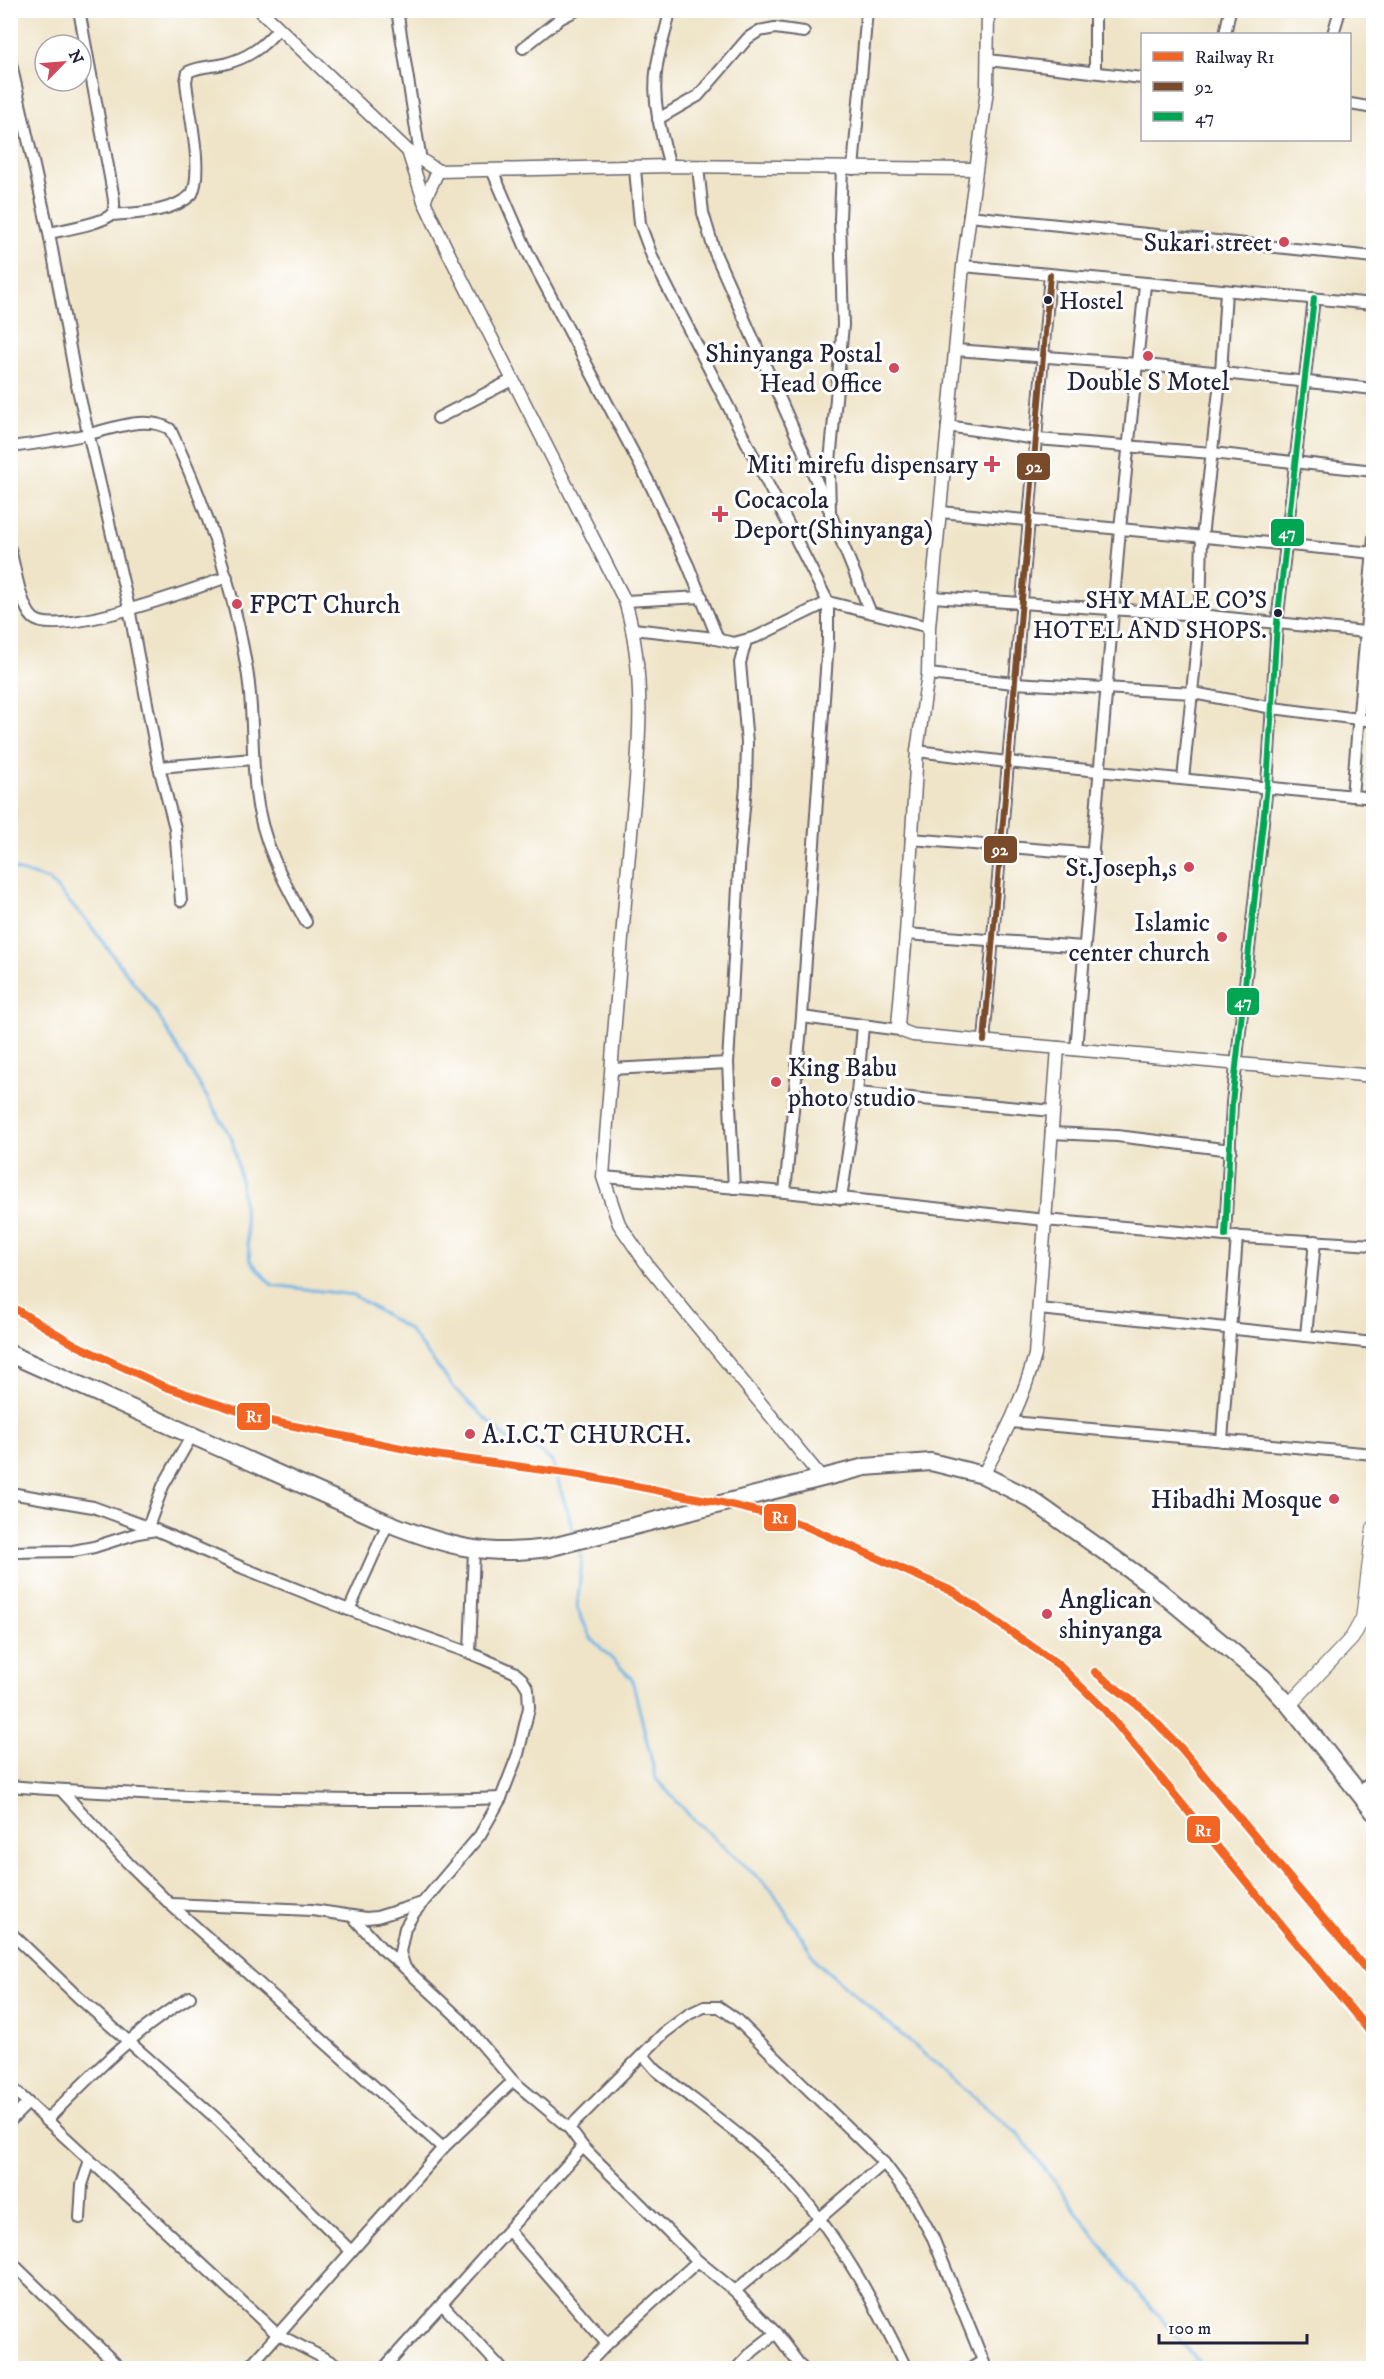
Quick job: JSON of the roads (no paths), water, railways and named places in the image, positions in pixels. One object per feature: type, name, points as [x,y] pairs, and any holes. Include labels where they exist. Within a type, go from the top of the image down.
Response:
[{"type":"highway","points":[[10,1354],[388,1523],[432,1541],[474,1550],[505,1552],[548,1548],[821,1477],[883,1464],[931,1462],[983,1475],[1029,1498],[1168,1598],[1264,1678],[1374,1812]]},
{"type":"main road","points":[[1289,1706],[1352,1638],[1363,1618],[1374,1527]]},
{"type":"street","points":[[79,10],[112,188],[114,211],[111,215]]},
{"type":"street","points":[[260,10],[408,151],[438,171],[635,169],[670,166],[975,169]]},
{"type":"street","points":[[397,10],[421,161]]},
{"type":"street","points":[[523,48],[561,18],[577,10]]},
{"type":"street","points":[[670,10],[657,66],[655,87],[658,118],[670,166]]},
{"type":"street","points":[[830,513],[829,472],[843,325],[840,219],[867,10]]},
{"type":"street","points":[[900,1030],[897,1020],[906,934],[917,751],[928,674],[929,627],[963,266],[983,123],[988,60],[988,10]]},
{"type":"street","points":[[1095,10],[1095,72]]},
{"type":"street","points":[[1225,33],[1230,10]]},
{"type":"street","points":[[1333,33],[1340,10]]},
{"type":"street","points":[[49,233],[87,224],[111,215],[141,213],[176,205],[192,194],[195,174],[186,81],[188,72],[195,68],[224,64],[251,55],[264,46],[278,28]]},
{"type":"street","points":[[658,118],[698,96],[748,38],[759,31],[767,28],[804,32]]},
{"type":"street","points":[[10,59],[13,83],[49,233],[76,381],[129,608],[159,767],[175,828],[182,901]]},
{"type":"street","points":[[988,60],[1141,78]]},
{"type":"street","points":[[1351,104],[1374,108]]},
{"type":"street","points":[[408,151],[424,201],[625,601],[633,629],[638,682],[637,771],[603,1177],[618,1224],[648,1266],[821,1477]]},
{"type":"street","points":[[698,166],[703,213],[715,253],[830,513],[870,611]]},
{"type":"street","points":[[635,169],[640,224],[654,259],[828,602],[828,641],[802,1017],[785,1192]]},
{"type":"street","points":[[492,170],[528,253],[652,488],[702,597],[718,639]]},
{"type":"street","points":[[424,201],[438,171]]},
{"type":"street","points":[[969,216],[1374,257]]},
{"type":"street","points":[[963,266],[1145,285],[1374,304]]},
{"type":"street","points":[[984,1041],[1021,603],[1031,519],[1050,275]]},
{"type":"street","points":[[1076,1050],[1120,529],[1145,285]]},
{"type":"street","points":[[1183,779],[1200,615],[1202,537],[1221,373],[1226,291]]},
{"type":"street","points":[[1225,1236],[1236,1062],[1267,786],[1277,623],[1314,298]]},
{"type":"street","points":[[956,350],[1137,364],[1374,389]]},
{"type":"street","points":[[438,418],[512,380]]},
{"type":"street","points":[[10,447],[90,434],[138,423],[158,424],[170,429],[204,507],[227,577],[248,671],[253,712],[253,759],[259,813],[272,855],[306,922]]},
{"type":"street","points":[[947,426],[1037,439],[1212,453],[1374,471]]},
{"type":"street","points":[[941,512],[1373,553]]},
{"type":"street","points":[[1352,796],[1357,720],[1369,632],[1374,537]]},
{"type":"street","points":[[10,549],[24,604],[32,617],[40,623],[64,624],[129,608],[227,577]]},
{"type":"street","points":[[625,601],[702,597]]},
{"type":"street","points":[[932,597],[1200,615],[1369,632]]},
{"type":"street","points":[[633,629],[734,643],[746,641],[828,602],[929,627]]},
{"type":"street","points":[[734,1188],[728,1063],[746,786],[747,743],[740,663],[746,641]]},
{"type":"street","points":[[928,674],[1014,683],[1193,693],[1273,708],[1374,721]]},
{"type":"street","points":[[917,751],[1374,798]]},
{"type":"street","points":[[159,767],[253,759]]},
{"type":"street","points":[[911,839],[1094,854]]},
{"type":"street","points":[[906,934],[1084,946]]},
{"type":"street","points":[[802,1017],[900,1030],[913,1035],[1374,1076]]},
{"type":"street","points":[[841,1198],[857,1093],[863,1026]]},
{"type":"street","points":[[983,1475],[1026,1389],[1035,1354],[1058,1048]]},
{"type":"street","points":[[611,1069],[728,1063]]},
{"type":"street","points":[[857,1093],[1053,1111]]},
{"type":"street","points":[[1050,1132],[1117,1136],[1231,1150]]},
{"type":"street","points":[[603,1177],[785,1192],[1045,1220],[1225,1236],[1374,1245]]},
{"type":"street","points":[[1222,1441],[1237,1236]]},
{"type":"street","points":[[1306,1336],[1315,1241]]},
{"type":"street","points":[[1039,1309],[1374,1343]]},
{"type":"street","points":[[1011,1422],[1374,1454]]},
{"type":"street","points":[[152,1528],[163,1486],[192,1435]]},
{"type":"street","points":[[10,1493],[93,1507],[152,1528],[243,1568],[350,1610],[470,1653],[514,1672],[522,1679],[528,1689],[529,1708],[518,1754],[501,1798],[480,1835],[422,1902],[405,1928],[400,1952],[405,1968]]},
{"type":"street","points":[[350,1610],[388,1523]]},
{"type":"street","points":[[10,1552],[73,1551],[94,1547],[152,1528]]},
{"type":"street","points":[[470,1653],[474,1550]]},
{"type":"street","points":[[1358,1793],[1374,1780]]},
{"type":"street","points":[[10,1786],[62,1791],[310,1800],[423,1802],[501,1798]]},
{"type":"street","points":[[62,1791],[128,1863],[170,1904],[443,2148]]},
{"type":"street","points":[[170,1904],[312,1910],[353,1917],[377,1917],[422,1902]]},
{"type":"street","points":[[353,1917],[381,1948],[461,2020],[513,2081],[569,2128],[583,2147],[698,2260],[735,2291],[776,2333],[802,2368]]},
{"type":"street","points":[[10,1932],[128,2042],[218,2120],[351,2251]]},
{"type":"street","points":[[46,2121],[128,2042],[162,2015],[190,1997]]},
{"type":"street","points":[[569,2128],[664,2033],[689,2014],[704,2007],[719,2007],[763,2044],[884,2163],[912,2200],[933,2238],[984,2365],[971,2368]]},
{"type":"street","points":[[643,2055],[656,2070],[771,2165],[795,2188],[866,2289],[906,2368]]},
{"type":"street","points":[[248,2368],[443,2148],[513,2081]]},
{"type":"street","points":[[10,2086],[277,2334],[343,2368]]},
{"type":"street","points":[[10,2121],[28,2103]]},
{"type":"street","points":[[384,2368],[583,2147]]},
{"type":"street","points":[[80,2218],[82,2185],[90,2160]]},
{"type":"street","points":[[735,2291],[884,2163]]},
{"type":"street","points":[[509,2231],[607,2344]]},
{"type":"street","points":[[584,2368],[698,2260]]},
{"type":"street","points":[[10,2261],[120,2368]]},
{"type":"street","points":[[442,2304],[501,2368]]},
{"type":"street","points":[[736,2368],[776,2333]]},
{"type":"waterway","points":[[10,868],[49,880],[87,921],[156,1012],[232,1139],[240,1177],[250,1260],[272,1285],[353,1295],[408,1329],[456,1390],[507,1439],[537,1450],[552,1461],[575,1536]]},
{"type":"waterway","points":[[578,1545],[582,1560],[577,1608],[591,1638],[632,1679],[656,1779],[695,1821],[771,1889],[818,1963],[1022,2138],[1128,2281],[1198,2361],[1199,2368]]},
{"type":"rail line","name":"R1","points":[[10,1306],[74,1344],[163,1386],[265,1420],[435,1455],[580,1475],[773,1515],[803,1525],[954,1592],[1060,1666],[1104,1709],[1374,2037]]},
{"type":"rail line","name":"R1","points":[[1095,1672],[1144,1710],[1181,1748],[1374,1979]]},
{"type":"place","name":"Sukari street","points":[[1284,242]]},
{"type":"place","name":"Hostel","points":[[1048,300]]},
{"type":"place","name":"Double S Motel","points":[[1148,356]]},
{"type":"place","name":"Shinyanga Postal Head Office","points":[[894,368]]},
{"type":"place","name":"Miti mirefu dispensary","points":[[992,464]]},
{"type":"place","name":"Cocacola Deport(Shinyanga)","points":[[720,514]]},
{"type":"place","name":"FPCT Church","points":[[237,604]]},
{"type":"place","name":"SHY MALE CO'S HOTEL AND SHOPS.","points":[[1278,613]]},
{"type":"place","name":"St.Joseph,s","points":[[1189,867]]},
{"type":"place","name":"Islamic center church","points":[[1222,937]]},
{"type":"place","name":"King Babu photo studio","points":[[776,1082]]},
{"type":"place","name":"A.I.C.T CHURCH.","points":[[470,1434]]},
{"type":"place","name":"Hibadhi Mosque","points":[[1334,1499]]},
{"type":"place","name":"Anglican shinyanga","points":[[1047,1614]]}]
